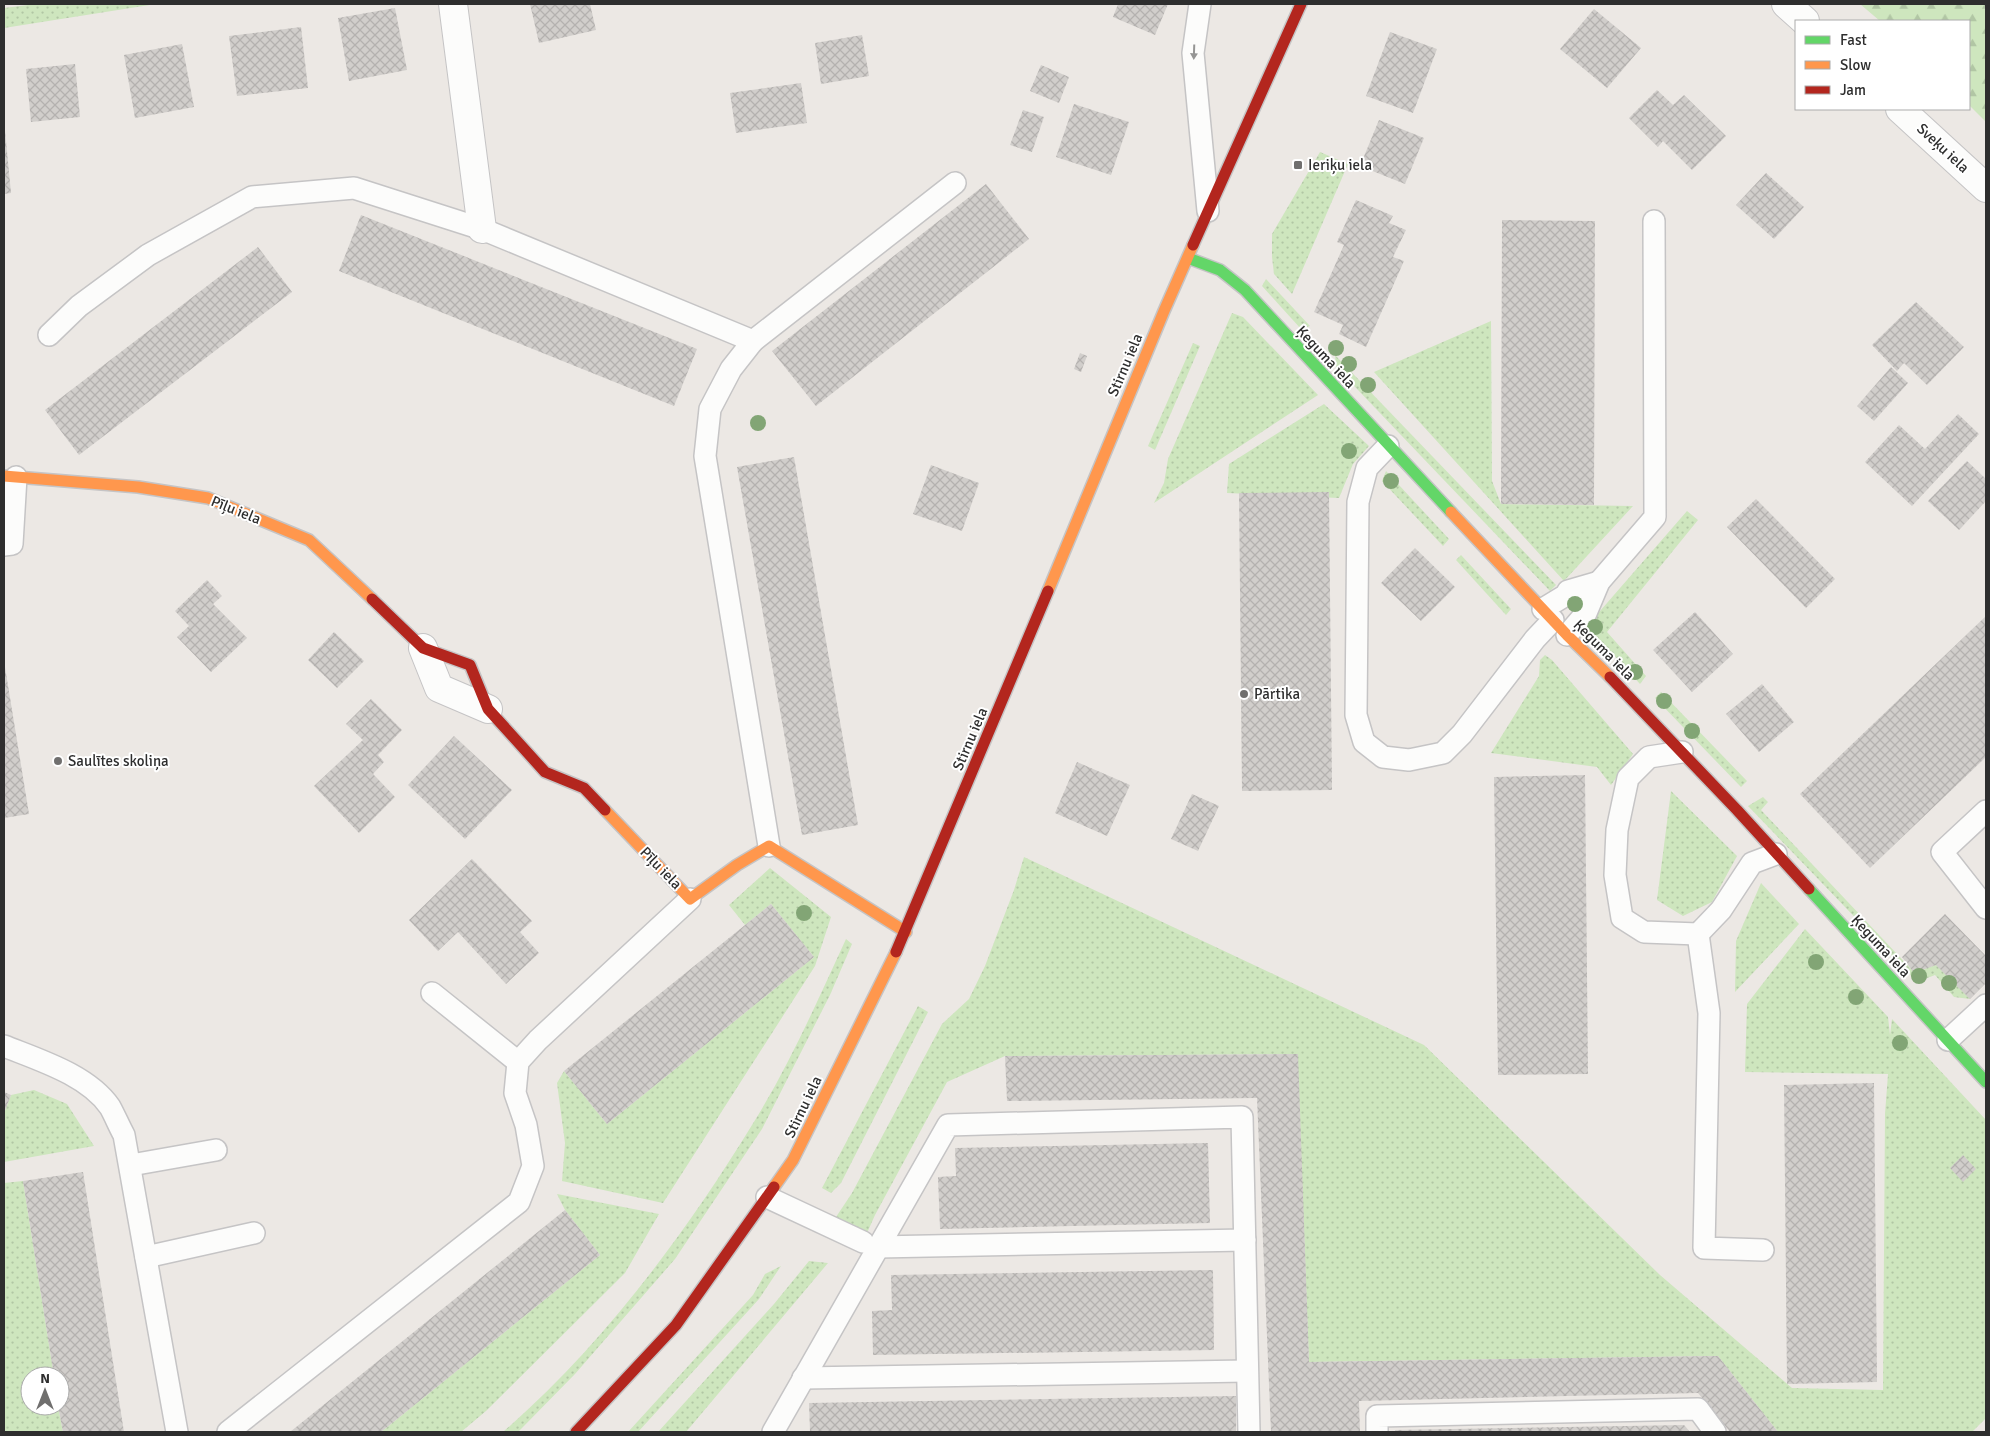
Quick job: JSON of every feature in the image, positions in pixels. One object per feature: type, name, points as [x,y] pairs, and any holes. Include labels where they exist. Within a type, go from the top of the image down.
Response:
[{"type":"street","points":[[453,4],[482,229]]},
{"type":"street","name":"Stirnu iela","points":[[576,1432],[676,1325],[793,1160],[906,932],[1208,211],[1301,4]]},
{"type":"street","points":[[1786,4],[1804,20]]},
{"type":"street","name":"Sveķu iela","points":[[1901,110],[1986,188]]},
{"type":"street","name":"Ķeguma iela","points":[[1188,258],[1220,270],[1245,290],[1388,446],[1554,621],[1682,752],[1986,1082]]},
{"type":"street","name":"Pīļu iela","points":[[10,476],[138,487],[208,498],[309,540],[423,648],[439,688],[488,709],[545,772],[584,788],[690,899],[769,846]]},
{"type":"street","points":[[769,846],[906,932]]},
{"type":"lane","points":[[1200,4],[1192,53],[1208,211]]},
{"type":"lane","points":[[769,846],[706,456],[710,409],[731,369],[753,341],[954,183]]},
{"type":"lane","points":[[50,335],[80,306],[148,255],[252,197],[354,188],[482,229],[753,341]]},
{"type":"lane","points":[[1554,621],[1586,613],[1599,582],[1655,517],[1654,222]]},
{"type":"lane","points":[[1388,446],[1367,468],[1358,502],[1356,715],[1364,742],[1383,757],[1409,760],[1443,753],[1462,734],[1535,639],[1554,621],[1568,591],[1599,582]]},
{"type":"lane","points":[[4,545],[12,544],[10,476]]},
{"type":"lane","points":[[1682,752],[1649,757],[1628,778],[1617,830],[1615,875],[1622,918],[1644,932],[1698,934],[1721,910],[1752,863],[1776,854]]},
{"type":"lane","points":[[1986,811],[1942,852],[1986,908]]},
{"type":"lane","points":[[228,1432],[519,1202],[533,1166],[526,1125],[515,1093],[518,1062],[538,1040],[690,899]]},
{"type":"lane","points":[[1698,934],[1709,1013],[1704,1248],[1763,1250]]},
{"type":"lane","points":[[432,993],[518,1062]]},
{"type":"lane","points":[[1948,1040],[1986,1005]]},
{"type":"lane","points":[[4,1046],[85,1082],[109,1107],[124,1135],[131,1165],[177,1432]]},
{"type":"lane","points":[[773,1432],[803,1378],[870,1244],[948,1125],[1242,1117],[1248,1432]]},
{"type":"lane","points":[[131,1165],[216,1150]]},
{"type":"lane","points":[[767,1197],[870,1244],[1245,1240]]},
{"type":"lane","points":[[146,1257],[254,1232]]},
{"type":"lane","points":[[803,1378],[1247,1371]]},
{"type":"lane","points":[[1377,1432],[1377,1416],[1698,1409],[1715,1432]]},
{"type":"green space","points":[[36,4],[156,4],[4,28],[4,8]]},
{"type":"green space","points":[[1860,4],[1986,4],[1986,122],[1970,106],[1970,20],[1879,20]]},
{"type":"green space","points":[[1320,152],[1348,164],[1292,294],[1274,274],[1272,234]]},
{"type":"green space","points":[[1266,279],[1310,326],[1301,329],[1262,286]]},
{"type":"green space","points":[[1232,313],[1243,317],[1318,395],[1154,503],[1164,483],[1168,459]]},
{"type":"green space","points":[[1491,321],[1492,481],[1501,504],[1633,506],[1564,581],[1374,372]]},
{"type":"green space","points":[[1193,343],[1200,346],[1155,450],[1148,446]]},
{"type":"green space","points":[[1335,355],[1556,585],[1550,591],[1336,367]]},
{"type":"green space","points":[[1324,404],[1369,446],[1353,464],[1339,498],[1227,493],[1229,464]]},
{"type":"green space","points":[[1386,471],[1449,539],[1443,546],[1382,481]]},
{"type":"green space","points":[[1687,511],[1698,520],[1607,632],[1646,676],[1640,684],[1587,626]]},
{"type":"green space","points":[[1461,555],[1511,609],[1506,615],[1456,560]]},
{"type":"green space","points":[[1545,655],[1552,660],[1633,754],[1611,785],[1597,767],[1491,753],[1539,676],[1540,660]]},
{"type":"green space","points":[[1661,692],[1747,781],[1741,787],[1655,698]]},
{"type":"green space","points":[[1671,791],[1737,856],[1712,902],[1683,916],[1657,900]]},
{"type":"green space","points":[[1763,797],[1768,802],[1761,810],[1914,972],[1936,965],[1970,999],[1954,997],[1935,975],[1917,982],[1748,806]]},
{"type":"green space","points":[[1024,857],[1424,1045],[1660,1275],[1792,1388],[1883,1390],[1885,1114],[1888,1074],[1745,1072],[1747,1004],[1805,929],[1888,1017],[1890,1035],[1892,1019],[1986,1120],[1986,1418],[1972,1432],[1778,1432],[1718,1356],[1309,1362],[1297,1054],[1005,1056],[947,1082],[875,1215],[863,1242],[830,1226],[852,1193],[942,1024],[969,999],[985,966],[1014,890]]},
{"type":"green space","points":[[770,868],[831,917],[815,966],[663,1203],[562,1181],[565,1143],[557,1083],[564,1071],[607,1124],[814,957],[771,904],[745,925],[729,905]]},
{"type":"green space","points":[[1761,883],[1799,924],[1735,992],[1736,941]]},
{"type":"green space","points":[[846,939],[852,944],[830,995],[762,1129],[675,1259],[575,1374],[522,1428],[518,1432],[503,1432],[574,1364],[607,1327],[669,1249],[698,1208],[726,1167],[778,1080],[802,1034]]},
{"type":"green space","points":[[918,1006],[928,1012],[841,1183],[831,1193],[822,1188]]},
{"type":"green space","points":[[34,1090],[67,1104],[94,1146],[4,1162],[4,1113],[11,1095]]},
{"type":"green space","points":[[23,1181],[52,1366],[20,1366],[20,1416],[60,1416],[63,1432],[4,1432],[4,1183]]},
{"type":"green space","points":[[557,1194],[659,1214],[625,1273],[486,1411],[461,1432],[381,1432],[600,1255],[565,1210]]},
{"type":"green space","points":[[809,1261],[828,1263],[686,1432],[658,1432],[774,1304]]},
{"type":"green space","points":[[781,1266],[759,1299],[638,1432],[628,1432],[753,1295],[765,1274]]},
{"type":"building","points":[[530,4],[590,4],[596,30],[539,43]]},
{"type":"building","points":[[1118,4],[1168,4],[1155,35],[1113,17]]},
{"type":"building","points":[[395,8],[407,70],[349,81],[338,18]]},
{"type":"building","points":[[1594,9],[1641,48],[1607,88],[1560,49]]},
{"type":"building","points":[[301,27],[308,88],[237,96],[229,36]]},
{"type":"building","points":[[1390,32],[1437,49],[1413,113],[1366,96]]},
{"type":"building","points":[[862,35],[869,76],[821,84],[815,43]]},
{"type":"building","points":[[182,44],[194,107],[135,118],[124,55]]},
{"type":"building","points":[[75,64],[80,117],[31,122],[26,69]]},
{"type":"building","points":[[1041,65],[1069,77],[1059,103],[1030,91]]},
{"type":"building","points":[[801,83],[807,123],[736,133],[730,93]]},
{"type":"building","points":[[1657,90],[1673,105],[1684,95],[1726,136],[1692,170],[1663,141],[1658,147],[1629,118]]},
{"type":"building","points":[[1074,104],[1129,122],[1111,175],[1056,157]]},
{"type":"building","points":[[1023,110],[1044,117],[1032,152],[1010,145]]},
{"type":"building","points":[[1379,120],[1424,138],[1405,184],[1360,166]]},
{"type":"building","points":[[4,132],[11,193],[4,194]]},
{"type":"building","points":[[1766,173],[1804,207],[1774,239],[1736,205]]},
{"type":"building","points":[[986,184],[1029,239],[816,406],[772,351]]},
{"type":"building","points":[[1356,200],[1393,216],[1389,223],[1406,230],[1393,257],[1404,261],[1366,347],[1339,334],[1343,325],[1314,312],[1344,245],[1337,242]]},
{"type":"building","points":[[361,215],[697,349],[674,406],[339,271]]},
{"type":"building","points":[[1502,220],[1595,221],[1594,505],[1501,504]]},
{"type":"building","points":[[258,247],[292,292],[79,455],[45,410]]},
{"type":"building","points":[[1916,302],[1964,347],[1927,385],[1904,363],[1897,371],[1872,345]]},
{"type":"building","points":[[1080,353],[1087,356],[1081,372],[1074,369]]},
{"type":"building","points":[[1891,367],[1908,383],[1874,421],[1857,406]]},
{"type":"building","points":[[1958,414],[1979,434],[1912,506],[1865,462],[1899,425],[1925,449]]},
{"type":"building","points":[[794,457],[858,825],[802,835],[737,467]]},
{"type":"building","points":[[1967,461],[1986,479],[1986,501],[1959,530],[1928,501]]},
{"type":"building","points":[[931,465],[979,483],[962,531],[913,514]]},
{"type":"building","points":[[1329,492],[1332,790],[1242,791],[1239,493]]},
{"type":"building","points":[[1756,499],[1835,579],[1806,608],[1727,527]]},
{"type":"building","points":[[1415,548],[1455,587],[1421,621],[1381,583]]},
{"type":"building","points":[[207,580],[222,596],[213,604],[247,638],[211,672],[177,637],[189,626],[175,611]]},
{"type":"building","points":[[1695,612],[1733,654],[1692,692],[1653,650]]},
{"type":"building","points":[[1986,616],[1986,757],[1870,868],[1800,794]]},
{"type":"building","points":[[334,632],[364,661],[337,688],[308,660]]},
{"type":"building","points":[[4,661],[29,814],[4,818]]},
{"type":"building","points":[[1762,684],[1794,722],[1759,752],[1726,714]]},
{"type":"building","points":[[371,699],[402,730],[378,755],[384,762],[373,774],[395,797],[359,833],[314,786],[363,740],[346,724]]},
{"type":"building","points":[[454,736],[512,790],[465,839],[408,785]]},
{"type":"building","points":[[1077,762],[1130,785],[1107,836],[1055,813]]},
{"type":"building","points":[[1585,775],[1588,1074],[1498,1075],[1494,777]]},
{"type":"building","points":[[1192,794],[1219,806],[1198,851],[1171,839]]},
{"type":"building","points":[[472,859],[532,921],[520,932],[539,953],[506,984],[458,932],[438,951],[409,920]]},
{"type":"building","points":[[771,904],[814,957],[607,1124],[564,1071]]},
{"type":"building","points":[[1945,914],[1986,956],[1986,983],[1970,999],[1936,965],[1914,973],[1902,957]]},
{"type":"building","points":[[1298,1054],[1309,1362],[1718,1356],[1778,1432],[1730,1432],[1698,1393],[1359,1401],[1360,1432],[1271,1432],[1257,1098],[1007,1101],[1005,1056]]},
{"type":"building","points":[[1874,1083],[1877,1382],[1787,1384],[1784,1085]]},
{"type":"building","points":[[4,1092],[11,1095],[4,1113]]},
{"type":"building","points":[[1208,1143],[1210,1223],[940,1229],[938,1177],[956,1176],[955,1148]]},
{"type":"building","points":[[1963,1155],[1976,1169],[1963,1182],[1950,1168]]},
{"type":"building","points":[[83,1172],[124,1432],[63,1432],[60,1416],[70,1416],[70,1366],[52,1366],[23,1181]]},
{"type":"building","points":[[565,1210],[600,1255],[381,1432],[290,1432]]},
{"type":"building","points":[[1213,1270],[1214,1350],[873,1355],[872,1311],[892,1310],[891,1275]]},
{"type":"building","points":[[1236,1396],[1236,1432],[810,1432],[809,1403]]},
{"type":"building","points":[[1684,1425],[1690,1432],[1395,1432],[1395,1430]]},
{"type":"traffic: fast","points":[[1188,258],[1220,270],[1245,290],[1451,512]]},
{"type":"traffic: fast","points":[[1809,889],[1986,1082]]},
{"type":"traffic: slow","points":[[1048,591],[1193,245]]},
{"type":"traffic: slow","points":[[4,476],[138,487],[208,498],[309,540],[372,599]]},
{"type":"traffic: slow","points":[[1451,512],[1567,635],[1610,677]]},
{"type":"traffic: slow","points":[[605,810],[690,899],[737,865],[769,846],[906,932]]},
{"type":"traffic: slow","points":[[774,1187],[793,1160],[896,952]]},
{"type":"traffic: jam","points":[[1193,245],[1301,4]]},
{"type":"traffic: jam","points":[[896,952],[1048,591]]},
{"type":"traffic: jam","points":[[372,599],[423,648],[470,665],[488,709],[545,772],[584,788],[605,810]]},
{"type":"traffic: jam","points":[[1610,677],[1737,810],[1809,889]]},
{"type":"traffic: jam","points":[[576,1432],[676,1325],[774,1187]]},
{"type":"place","name":"Ieriķu iela","points":[[1298,165]]},
{"type":"place","name":"Pārtika","points":[[1244,694]]},
{"type":"place","name":"Saulītes skoliņa","points":[[58,761]]}]
